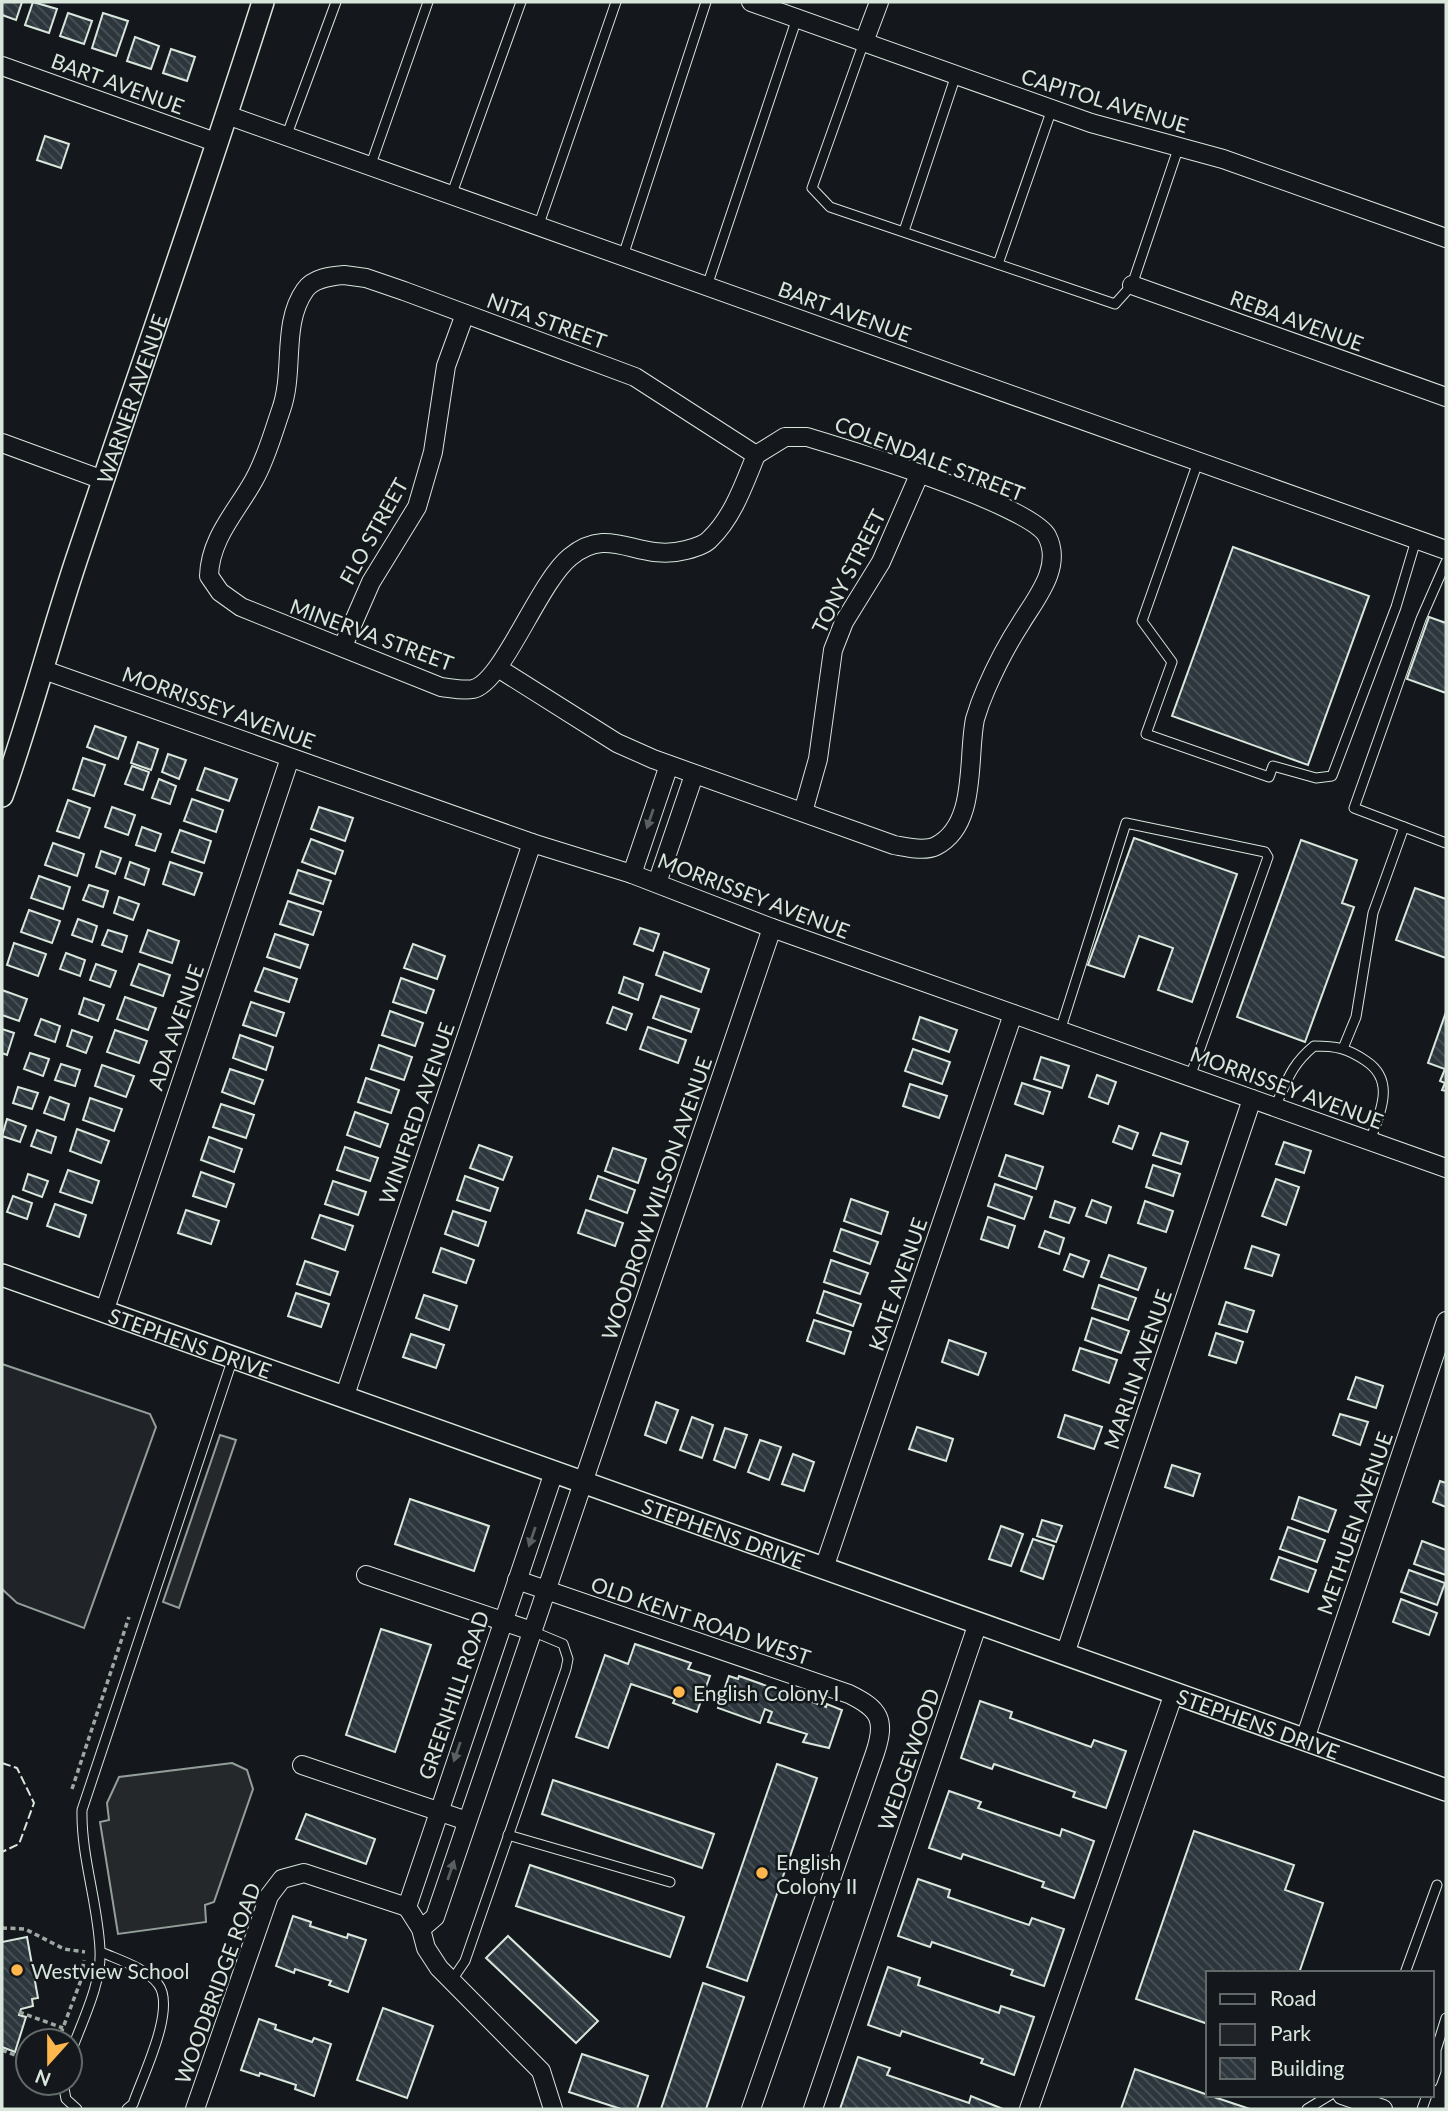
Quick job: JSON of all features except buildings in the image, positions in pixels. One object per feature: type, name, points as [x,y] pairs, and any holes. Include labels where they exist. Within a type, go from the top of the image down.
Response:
[{"type":"street","name":"WARNER AVENUE","points":[[2,796],[44,670],[54,627],[263,2]]},
{"type":"street","name":"CAPITOL AVENUE","points":[[751,2],[1109,129],[1179,146],[1263,172],[1446,238]]},
{"type":"street","points":[[864,42],[879,2]]},
{"type":"street","name":"BART AVENUE","points":[[2,66],[218,143]]},
{"type":"street","name":"BART AVENUE","points":[[227,115],[1446,550]]},
{"type":"street","name":"NITA STREET","points":[[209,576],[213,551],[255,479],[283,406],[289,376],[291,324],[306,287],[325,277],[344,275],[366,278],[635,377],[756,455]]},
{"type":"street","name":"REBA AVENUE","points":[[1132,285],[1446,397]]},
{"type":"street","name":"FLO STREET","points":[[343,646],[365,593],[421,497],[433,452],[446,366],[465,314]]},
{"type":"street","name":"COLENDALE STREET","points":[[756,455],[785,437],[807,438],[919,475],[1024,517],[1046,534],[1053,555],[1048,578],[986,689],[975,719],[967,802],[956,827],[936,846],[915,849],[894,845],[803,812]]},
{"type":"street","points":[[2,443],[103,480]]},
{"type":"street","points":[[756,455],[726,520],[708,541],[665,555],[648,554],[609,541],[588,544],[579,549],[547,582],[498,667],[617,743],[694,775],[803,812]]},
{"type":"street","name":"TONY STREET","points":[[803,812],[818,759],[833,650],[850,611],[881,562],[919,475]]},
{"type":"street","name":"MINERVA STREET","points":[[209,576],[220,592],[241,607],[441,687],[459,690],[481,685],[498,667]]},
{"type":"street","name":"MORRISSEY AVENUE","points":[[44,670],[532,843],[632,874],[772,928],[1446,1168]]},
{"type":"street","name":"ADA AVENUE","points":[[104,1312],[290,758]]},
{"type":"street","points":[[632,874],[669,765]]},
{"type":"street","points":[[657,883],[694,775]]},
{"type":"street","name":"WINIFRED AVENUE","points":[[344,1398],[532,843]]},
{"type":"street","name":"WOODROW WILSON AVENUE","points":[[584,1483],[772,928]]},
{"type":"street","name":"KATE AVENUE","points":[[824,1568],[1013,1014]]},
{"type":"street","name":"MARLIN AVENUE","points":[[1065,1654],[1252,1099]]},
{"type":"street","name":"STEPHENS DRIVE","points":[[2,1275],[1446,1790]]},
{"type":"street","name":"METHUEN AVENUE","points":[[1305,1740],[1446,1321]]},
{"type":"street","name":"GREENHILL ROAD","points":[[407,1907],[554,1472]]},
{"type":"street","points":[[421,1929],[435,1917],[545,1590],[584,1483]]},
{"type":"street","points":[[366,1575],[531,1631]]},
{"type":"street","name":"OLD KENT ROAD WEST","points":[[517,1580],[849,1694],[867,1703],[877,1714],[881,1735],[751,2109]]},
{"type":"street","name":"WEDGEWOOD","points":[[813,2109],[978,1623]]},
{"type":"street","points":[[1029,2109],[1174,1693]]},
{"type":"street","points":[[302,1765],[467,1821]]},
{"type":"street","name":"WOODBRIDGE ROAD","points":[[195,2109],[269,1896],[282,1879],[304,1873],[407,1907]]},
{"type":"street","points":[[407,1907],[411,1919],[421,1929],[432,1959],[541,2071],[553,2109]]},
{"type":"street","points":[[1347,2097],[1374,2108]]},
{"type":"lane","points":[[286,137],[336,2]]},
{"type":"lane","points":[[370,167],[428,2]]},
{"type":"lane","points":[[451,196],[521,2]]},
{"type":"lane","points":[[538,227],[616,2]]},
{"type":"lane","points":[[622,256],[706,2]]},
{"type":"lane","points":[[707,286],[797,18]]},
{"type":"lane","points":[[864,42],[811,188],[831,207],[1115,304],[1132,285],[1179,146]]},
{"type":"lane","points":[[904,231],[956,75]]},
{"type":"lane","points":[[998,264],[1052,109]]},
{"type":"lane","points":[[1198,461],[1142,621],[1172,662],[1146,734],[1269,777],[1273,766],[1316,778],[1332,776],[1396,607],[1416,540]]},
{"type":"lane","points":[[1446,562],[1421,619],[1354,808],[1446,843]]},
{"type":"lane","points":[[1060,1031],[1126,823],[1133,822],[1265,852],[1269,857],[1190,1077]]},
{"type":"lane","points":[[1345,1046],[1358,1006],[1373,913],[1404,827]]},
{"type":"lane","points":[[1275,1107],[1294,1063],[1302,1056],[1314,1046],[1345,1046],[1377,1068],[1384,1081],[1382,1106],[1370,1141]]},
{"type":"lane","points":[[80,2027],[94,1986],[101,1952],[82,1830],[82,1810],[233,1358]]},
{"type":"lane","points":[[452,1980],[465,1961],[568,1659],[563,1644],[531,1631]]},
{"type":"lane","points":[[508,1835],[670,1882]]},
{"type":"lane","points":[[1406,1971],[1437,1885]]},
{"type":"lane","points":[[101,1952],[141,1970],[157,1982],[163,1992],[165,2012],[133,2104],[127,2109]]},
{"type":"lane","points":[[1434,2078],[1437,2071],[1436,2050],[1446,2018]]},
{"type":"lane","points":[[1307,2109],[1327,2097]]},
{"type":"path","points":[[2,1928],[25,1929],[64,1949],[85,1952]]},
{"type":"path","points":[[19,2012],[60,2027]]},
{"type":"green space","points":[[2,1364],[150,1414],[156,1427],[84,1628],[17,1603],[2,1589]]},
{"type":"shaded area","points":[[220,1435],[236,1440],[179,1608],[163,1602]]},
{"type":"shaded area","points":[[232,1763],[247,1770],[253,1789],[214,1902],[205,1905],[206,1922],[118,1934],[100,1822],[109,1820],[107,1803],[119,1777]]},
{"type":"fence","points":[[2,1763],[17,1768],[34,1803],[19,1844],[2,1852]]},
{"type":"place","name":"English Colony I","points":[[679,1692]]},
{"type":"place","name":"English Colony II","points":[[762,1873]]},
{"type":"place","name":"Westview School","points":[[17,1970]]}]
